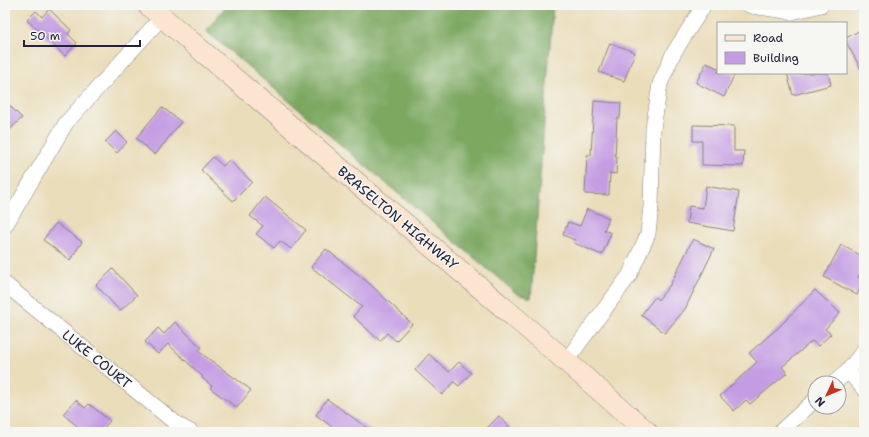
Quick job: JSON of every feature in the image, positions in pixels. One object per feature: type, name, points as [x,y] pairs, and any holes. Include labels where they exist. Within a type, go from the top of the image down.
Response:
[{"type":"main road","name":"BRASELTON HIGHWAY","points":[[155,11],[566,361],[647,432]]},
{"type":"street","points":[[566,361],[629,276],[648,234],[652,206],[653,129],[660,84],[673,54],[704,5]]},
{"type":"street","points":[[749,5],[792,12],[821,5]]},
{"type":"street","points":[[5,226],[66,124],[155,11]]},
{"type":"street","name":"LUKE COURT","points":[[5,284],[178,425],[191,432]]},
{"type":"street","points":[[843,375],[864,350]]},
{"type":"street","points":[[848,371],[864,389]]},
{"type":"street","points":[[780,432],[807,407]]},
{"type":"green space","points":[[227,5],[553,5],[531,298],[517,294],[206,31]]},
{"type":"building","points":[[49,9],[71,30],[68,34],[77,43],[65,56],[27,20],[36,11],[42,17]]},
{"type":"building","points":[[864,28],[864,74],[847,44],[847,37]]},
{"type":"building","points":[[610,43],[635,52],[624,81],[599,72]]},
{"type":"building","points":[[706,63],[717,68],[717,74],[735,74],[724,97],[696,83]]},
{"type":"building","points":[[787,74],[828,74],[831,85],[793,95]]},
{"type":"building","points":[[5,101],[22,118],[5,134]]},
{"type":"building","points":[[594,101],[621,103],[620,118],[617,118],[615,157],[617,157],[616,174],[610,173],[609,195],[585,194],[587,155],[591,155]]},
{"type":"building","points":[[162,107],[181,122],[155,155],[136,138]]},
{"type":"building","points":[[693,125],[734,126],[734,151],[744,151],[743,166],[702,165],[702,141],[693,141]]},
{"type":"building","points":[[116,131],[127,142],[117,153],[105,142]]},
{"type":"building","points":[[213,157],[223,166],[229,160],[252,182],[233,201],[201,170]]},
{"type":"building","points":[[706,186],[739,192],[733,231],[687,223],[689,206],[703,208]]},
{"type":"building","points":[[265,197],[306,230],[291,249],[280,241],[274,248],[256,234],[263,226],[250,216]]},
{"type":"building","points":[[587,209],[609,218],[604,230],[611,233],[602,255],[574,243],[575,240],[563,235],[568,222],[580,226]]},
{"type":"building","points":[[56,223],[82,242],[70,260],[43,240]]},
{"type":"building","points":[[693,239],[714,249],[685,309],[665,333],[641,315],[655,297],[658,300],[670,285]]},
{"type":"building","points":[[841,245],[864,257],[864,265],[858,277],[864,281],[857,295],[824,277]]},
{"type":"building","points":[[326,249],[370,284],[412,324],[396,341],[387,333],[380,341],[353,316],[362,307],[311,267]]},
{"type":"building","points":[[113,269],[137,295],[120,311],[96,285]]},
{"type":"building","points":[[815,290],[840,313],[825,329],[831,334],[818,346],[812,341],[782,367],[787,373],[750,404],[746,400],[734,411],[720,396],[757,362],[749,353],[780,326]]},
{"type":"building","points":[[175,322],[202,348],[198,351],[251,390],[237,408],[210,388],[212,386],[168,344],[158,354],[145,342],[158,328],[164,334]]},
{"type":"building","points":[[429,354],[449,372],[459,362],[471,373],[459,386],[454,382],[442,395],[415,370]]},
{"type":"building","points":[[327,399],[373,432],[339,432],[316,415]]},
{"type":"building","points":[[76,400],[85,408],[89,404],[110,421],[100,432],[84,432],[63,414]]},
{"type":"building","points":[[499,416],[514,432],[483,432]]}]
